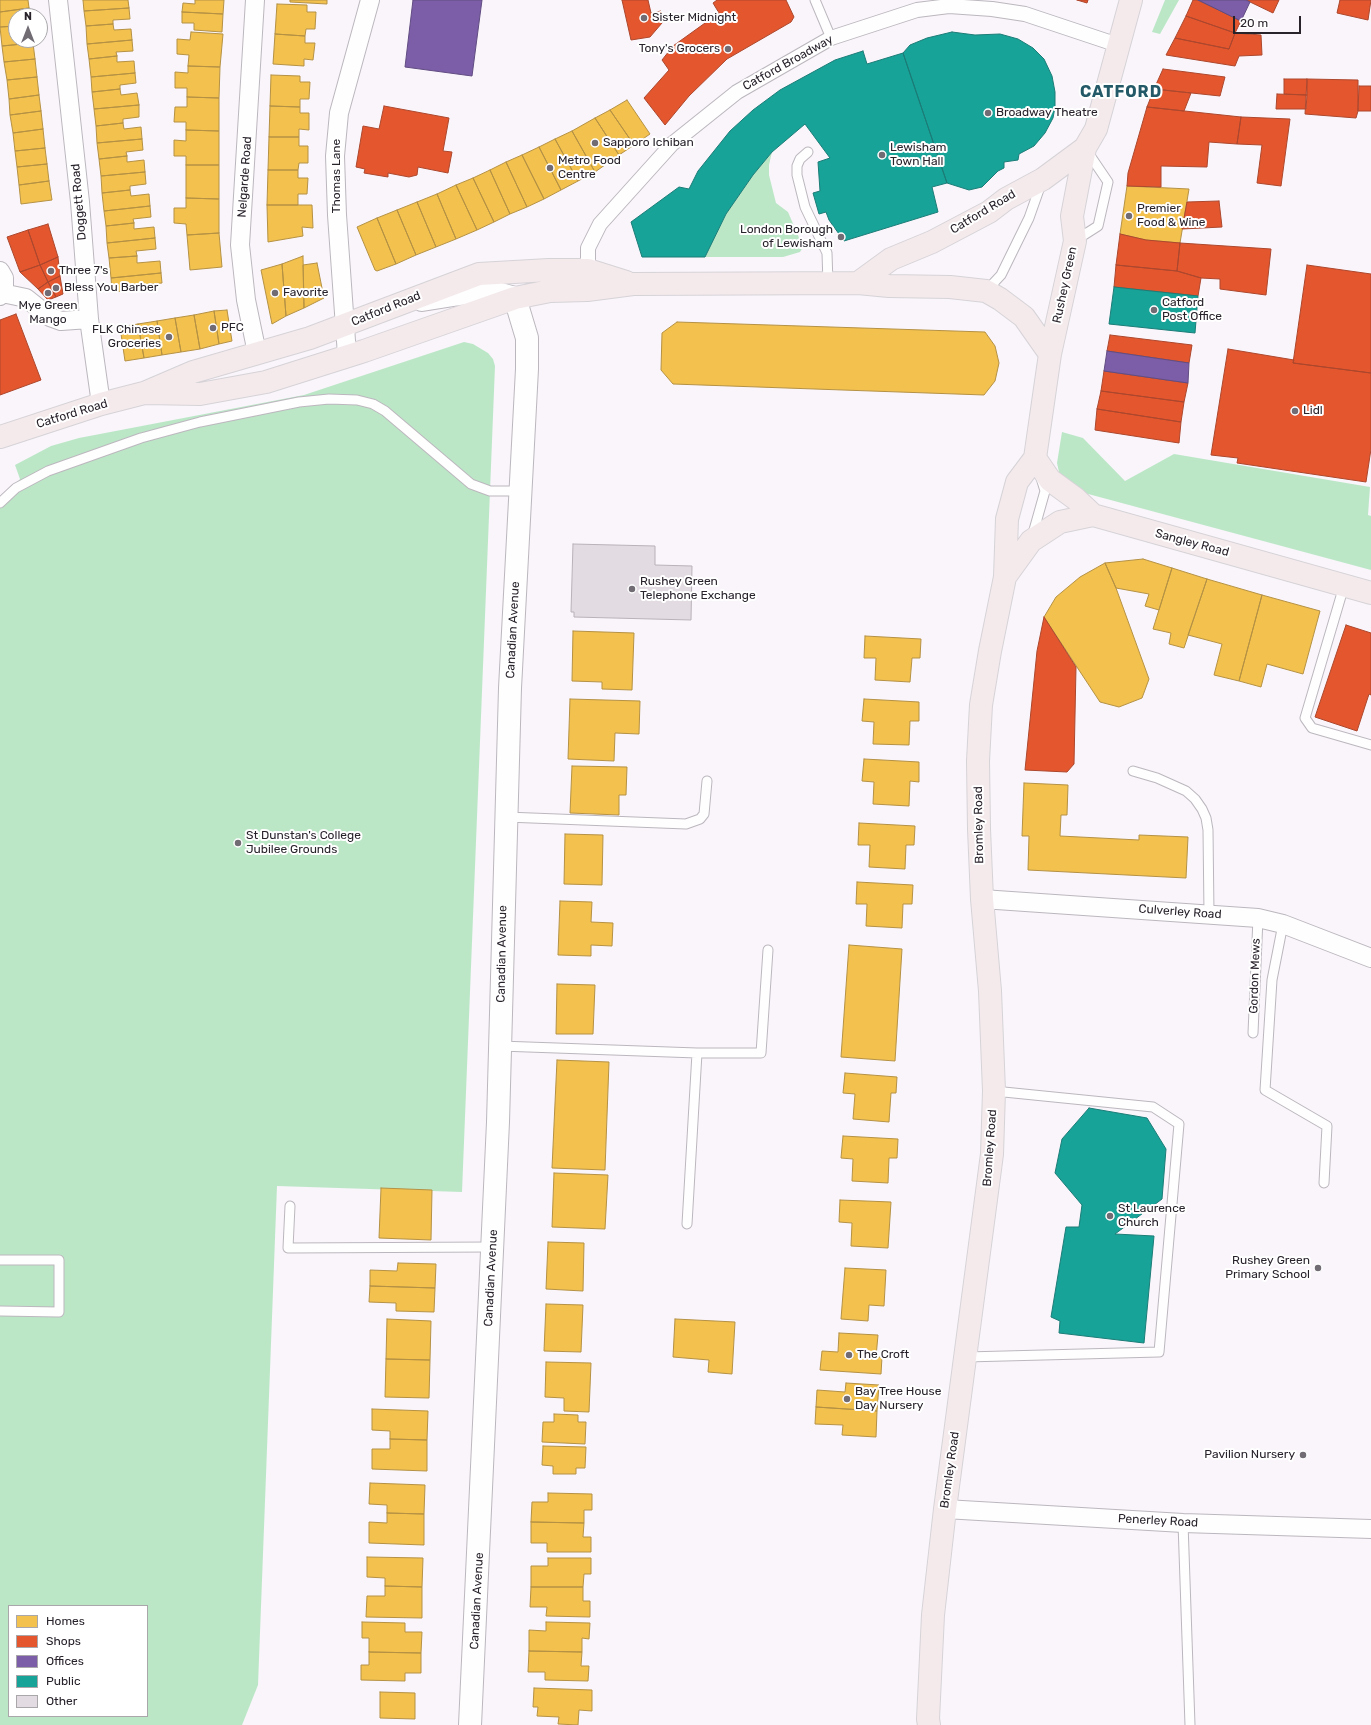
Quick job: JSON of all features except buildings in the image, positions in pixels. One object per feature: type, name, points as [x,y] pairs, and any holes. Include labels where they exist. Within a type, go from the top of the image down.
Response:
[{"type":"highway","name":"Rushey Green","points":[[1035,458],[1050,354],[1075,241],[1072,216],[1085,148],[1096,129],[1131,0]]},
{"type":"highway","name":"Catford Road","points":[[858,283],[891,259],[932,242],[983,215],[1006,198],[1043,179],[1085,148]]},
{"type":"highway","name":"Catford Road","points":[[0,437],[101,404],[144,393],[193,372],[310,338],[479,274],[549,270],[588,270],[633,284]]},
{"type":"highway","name":"Catford Road","points":[[144,393],[200,394],[266,382],[347,356],[515,298],[550,291],[587,290],[633,284],[858,283],[889,286],[950,287],[986,291],[1000,299],[1024,318],[1050,354]]},
{"type":"highway","name":"Sangley Road","points":[[1035,458],[1050,480],[1076,499],[1093,515],[1344,584],[1371,593]]},
{"type":"highway","name":"Bromley Road","points":[[927,1723],[934,1615],[945,1509],[992,1154],[994,1091],[990,991],[982,899],[978,761],[982,705],[990,651],[1006,578],[1007,518],[1017,482],[1035,458]]},
{"type":"highway","name":"Bromley Road","points":[[1006,578],[1031,541],[1060,522],[1093,515]]},
{"type":"street","name":"Doggett Road","points":[[58,0],[80,202],[89,319],[101,404]]},
{"type":"street","name":"Nelgarde Road","points":[[255,0],[240,244],[246,300],[257,353]]},
{"type":"street","name":"Thomas Lane","points":[[347,356],[337,215],[335,156],[340,113],[370,0]]},
{"type":"street","name":"Catford Broadway","points":[[588,270],[588,248],[600,224],[672,144],[737,92],[831,38],[917,10],[949,6],[993,4],[1118,45]]},
{"type":"street","points":[[0,271],[4,278],[1,295],[26,298],[50,317],[61,320],[89,319]]},
{"type":"street","points":[[403,303],[485,290],[515,298]]},
{"type":"street","name":"Canadian Avenue","points":[[470,1725],[492,1247],[500,1046],[506,816],[527,338],[515,298]]},
{"type":"street","name":"Culverley Road","points":[[982,899],[1258,918],[1283,924],[1371,958]]},
{"type":"street","name":"Penerley Road","points":[[945,1509],[1183,1523],[1371,1529]]},
{"type":"lane","points":[[815,0],[831,38]]},
{"type":"lane","points":[[1075,241],[1098,226],[1108,182],[1085,148]]},
{"type":"lane","points":[[808,152],[800,159],[797,166],[797,175],[806,207],[827,253],[828,284]]},
{"type":"lane","points":[[986,291],[1001,275],[1029,218],[1043,179]]},
{"type":"lane","points":[[0,503],[16,488],[48,471],[141,438],[223,418],[299,402],[328,399],[357,400],[373,404],[385,411],[471,484],[490,491],[521,491]]},
{"type":"lane","points":[[1031,541],[1045,491],[1035,458]]},
{"type":"lane","points":[[1344,584],[1305,718],[1312,728],[1371,745]]},
{"type":"lane","points":[[1134,770],[1186,791],[1196,799],[1202,809],[1206,818],[1208,830],[1210,914]]},
{"type":"lane","points":[[506,816],[686,824],[700,819],[704,814],[707,781]]},
{"type":"lane","name":"Gordon Mews","points":[[1253,1033],[1258,918]]},
{"type":"lane","points":[[1283,924],[1272,980],[1265,1090],[1327,1126],[1324,1183]]},
{"type":"lane","points":[[500,1046],[697,1053],[761,1053],[768,950]]},
{"type":"lane","points":[[687,1224],[697,1053]]},
{"type":"lane","points":[[966,1357],[1159,1352],[1179,1124],[1153,1107],[994,1091]]},
{"type":"lane","points":[[290,1206],[288,1248],[492,1247]]},
{"type":"lane","points":[[0,1260],[59,1260],[59,1312],[0,1311]]},
{"type":"lane","points":[[1183,1523],[1190,1725]]},
{"type":"green space","points":[[1165,0],[1179,0],[1160,34],[1152,32]]},
{"type":"green space","points":[[772,152],[769,165],[769,175],[776,203],[788,212],[803,247],[800,252],[783,257],[705,257],[726,214],[753,175]]},
{"type":"green space","name":"St Dunstan's College Jubilee Grounds","points":[[464,342],[473,344],[488,353],[493,359],[495,366],[462,1192],[277,1186],[258,1685],[242,1725],[0,1725],[0,500],[20,479],[15,465],[51,446],[79,438],[304,395]]},
{"type":"green space","points":[[1062,432],[1083,438],[1125,481],[1174,454],[1370,487],[1368,515],[1371,516],[1371,570],[1077,491],[1059,472],[1057,463]]},
{"type":"place","name":"Sister Midnight","points":[[644,18]]},
{"type":"place","name":"Tony's Grocers","points":[[728,49]]},
{"type":"place","name":"Broadway Theatre","points":[[988,113]]},
{"type":"place","name":"Sapporo Ichiban","points":[[595,143]]},
{"type":"place","name":"Lewisham Town Hall","points":[[882,155]]},
{"type":"place","name":"Metro Food Centre","points":[[550,168]]},
{"type":"place","name":"Premier Food & Wine","points":[[1129,216]]},
{"type":"place","name":"London Borough of Lewisham","points":[[841,237]]},
{"type":"place","name":"Three 7's","points":[[51,271]]},
{"type":"place","name":"Bless You Barber","points":[[56,288]]},
{"type":"place","name":"Mye Green Mango","points":[[48,293]]},
{"type":"place","name":"Favorite","points":[[275,293]]},
{"type":"place","name":"Catford Post Office","points":[[1154,310]]},
{"type":"place","name":"PFC","points":[[213,328]]},
{"type":"place","name":"FLK Chinese Groceries","points":[[169,337]]},
{"type":"place","name":"Lidl","points":[[1295,411]]},
{"type":"place","name":"Rushey Green Telephone Exchange","points":[[632,589]]},
{"type":"place","name":"St Dunstan's College Jubilee Grounds","points":[[238,843]]},
{"type":"place","name":"St Laurence Church","points":[[1110,1216]]},
{"type":"place","name":"Rushey Green Primary School","points":[[1318,1268]]},
{"type":"place","name":"The Croft","points":[[849,1355]]},
{"type":"place","name":"Bay Tree House Day Nursery","points":[[847,1399]]},
{"type":"place","name":"Pavilion Nursery","points":[[1303,1455]]},
{"type":"district","name":"CATFORD","points":[[1121,92]]}]
